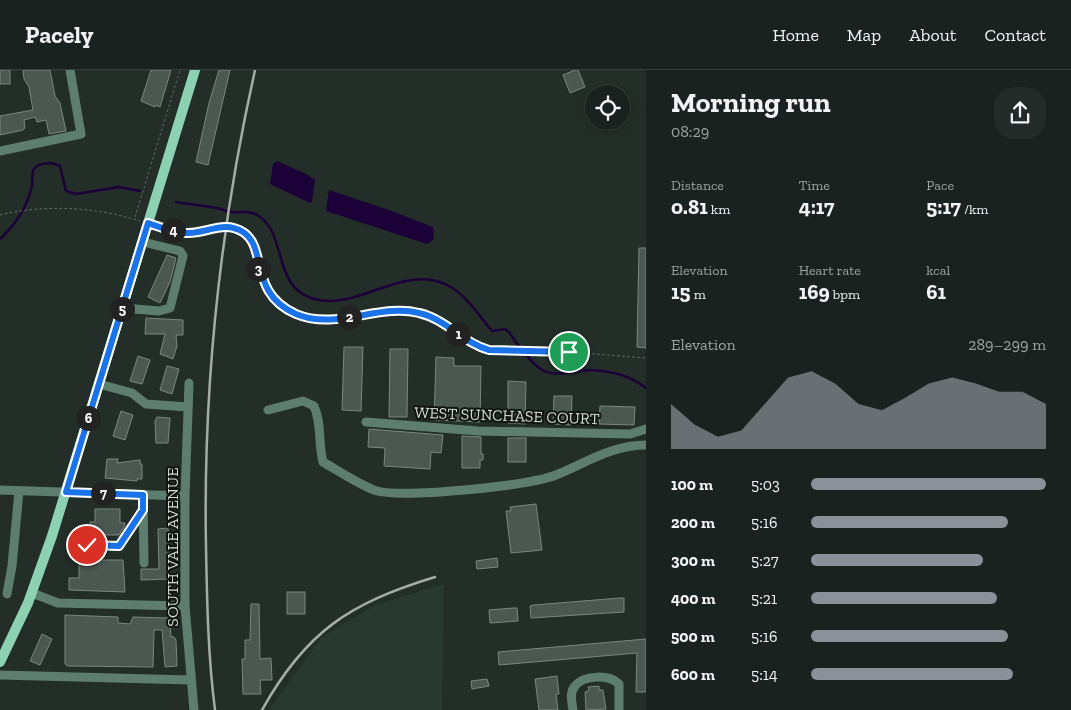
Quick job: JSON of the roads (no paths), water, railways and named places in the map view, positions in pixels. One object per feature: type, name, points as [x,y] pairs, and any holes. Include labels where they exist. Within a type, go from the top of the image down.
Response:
[{"type":"main road","points":[[0,662],[32,594],[66,492],[195,70]]},
{"type":"street","points":[[0,151],[81,134],[70,70]]},
{"type":"street","points":[[123,308],[159,312],[170,308],[183,256],[180,251],[142,242]]},
{"type":"street","name":"SOUTH VALE AVENUE","points":[[189,383],[185,496],[185,606],[194,710]]},
{"type":"street","points":[[99,384],[132,393],[146,404],[188,407]]},
{"type":"street","points":[[268,410],[303,401],[314,406],[319,417],[319,447],[323,462],[376,491],[407,493],[513,483],[554,476],[592,457],[632,445],[646,445]]},
{"type":"street","name":"WEST SUNCHASE COURT","points":[[366,422],[478,432],[630,434],[646,429]]},
{"type":"street","points":[[0,490],[185,496]]},
{"type":"street","points":[[7,594],[20,491]]},
{"type":"street","points":[[143,495],[144,563]]},
{"type":"street","points":[[87,545],[119,546],[143,510]]},
{"type":"street","points":[[32,594],[58,603],[185,606]]},
{"type":"street","points":[[0,675],[191,680]]},
{"type":"street","points":[[573,710],[571,695],[575,686],[583,680],[603,677],[614,679],[619,684],[619,710]]},
{"type":"waterway","points":[[0,239],[11,228],[24,208],[32,185],[33,171],[39,165],[50,163],[60,166],[66,191],[76,194],[119,187],[140,191]]},
{"type":"waterway","points":[[176,202],[257,215],[267,223],[273,234],[285,272],[291,283],[300,293],[314,299],[331,301],[348,299],[397,283],[430,280],[454,289],[472,306],[492,331],[505,329],[509,332],[529,358],[542,370],[554,373],[586,370],[606,372],[627,377],[646,388]]},
{"type":"railway","points":[[215,710],[207,609],[207,427],[216,307],[223,248],[232,188],[255,70]]},
{"type":"railway","points":[[262,710],[296,660],[314,640],[333,624],[378,598],[435,577]]}]
